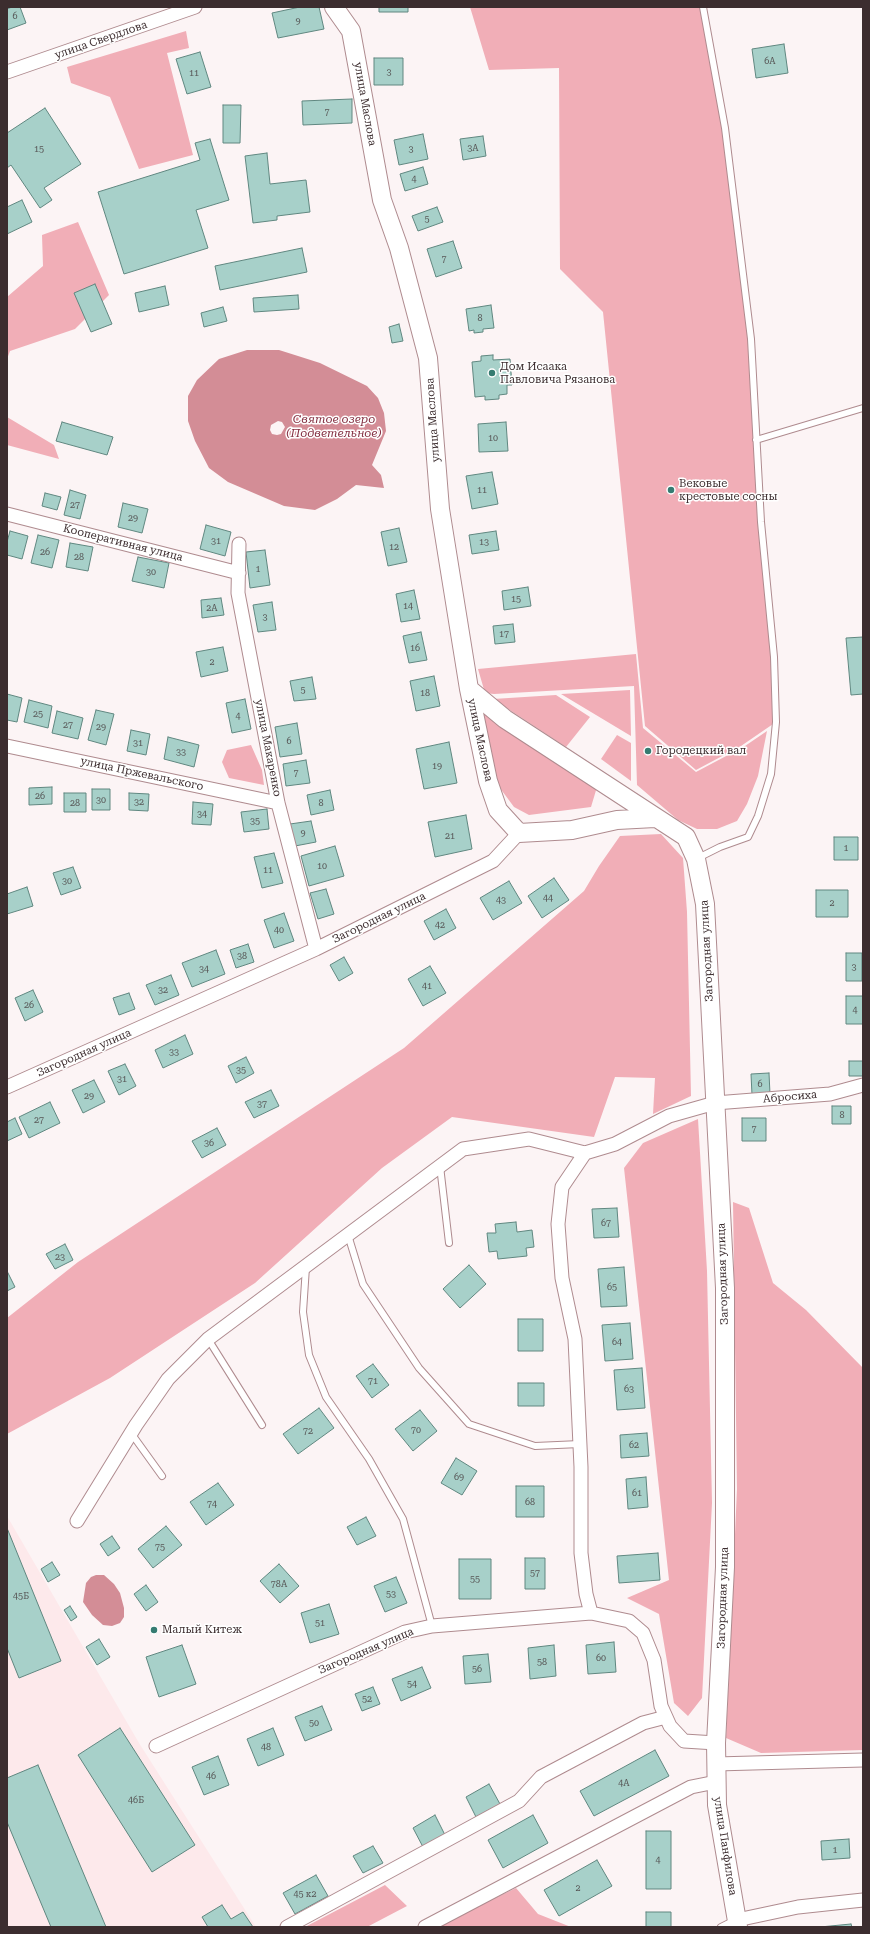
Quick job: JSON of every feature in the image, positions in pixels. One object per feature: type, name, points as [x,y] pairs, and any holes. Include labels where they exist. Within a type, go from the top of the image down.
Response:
[{"type":"street","name":"улица Свердлова","points":[[7,72],[195,7]]},
{"type":"street","name":"улица Маслова","points":[[334,7],[351,31],[382,200],[399,248],[428,358],[440,508],[469,689],[488,782],[498,810],[520,833]]},
{"type":"street","name":"Кооперативная улица","points":[[7,514],[239,573]]},
{"type":"street","name":"улица Макаренко","points":[[239,544],[238,593],[278,803],[316,949]]},
{"type":"street","name":"Загородная улица","points":[[469,689],[505,719],[686,837],[696,859],[705,904],[725,1288],[725,1567],[716,1764]]},
{"type":"street","name":"улица Пржевальского","points":[[7,746],[278,803]]},
{"type":"street","points":[[520,833],[572,830],[617,820],[655,818]]},
{"type":"street","name":"Загородная улица","points":[[7,1087],[316,949],[493,861],[520,833]]},
{"type":"street","name":"Абросиха","points":[[585,1153],[615,1144],[669,1116],[715,1103],[830,1094],[863,1085]]},
{"type":"street","points":[[77,1521],[131,1433],[168,1379],[208,1339],[464,1149],[529,1138],[585,1153],[562,1187],[558,1224],[562,1278],[575,1339],[580,1444],[581,1553],[586,1594],[591,1613]]},
{"type":"street","name":"Загородная улица","points":[[156,1746],[398,1635],[432,1626],[591,1613],[629,1621],[643,1633],[654,1660],[660,1706],[670,1726],[684,1741],[716,1743]]},
{"type":"street","points":[[287,1927],[519,1801],[540,1777],[643,1723],[666,1717]]},
{"type":"street","points":[[716,1764],[863,1760]]},
{"type":"street","name":"улица Панфилова","points":[[716,1764],[717,1805],[732,1925]]},
{"type":"street","points":[[425,1927],[691,1787],[716,1782]]},
{"type":"street","points":[[732,1925],[798,1907],[863,1900]]},
{"type":"lane","points":[[696,859],[720,847],[748,836],[758,816],[771,774],[776,722],[774,657],[761,522],[751,339],[726,136],[703,7]]},
{"type":"lane","points":[[756,440],[863,408]]},
{"type":"lane","points":[[440,1166],[449,1243]]},
{"type":"lane","points":[[348,1235],[364,1284],[419,1368],[469,1424],[535,1446],[580,1444]]},
{"type":"lane","points":[[306,1266],[303,1312],[309,1355],[326,1397],[369,1459],[403,1519],[432,1626]]},
{"type":"lane","points":[[208,1339],[262,1425]]},
{"type":"lane","points":[[131,1433],[162,1476]]},
{"type":"shaded area","points":[[470,7],[703,7],[725,128],[751,339],[774,657],[776,722],[741,746],[696,770],[645,726],[603,312],[560,269],[559,68],[489,70]]},
{"type":"shaded area","points":[[186,31],[189,48],[167,53],[193,155],[139,169],[110,97],[71,83],[67,67]]},
{"type":"shaded area","points":[[78,222],[109,295],[75,329],[10,351],[7,359],[7,297],[43,266],[42,235]]},
{"type":"shaded area","points":[[7,417],[54,445],[59,459],[7,445]]},
{"type":"shaded area","points":[[636,654],[643,728],[696,772],[745,746],[767,731],[758,776],[747,804],[737,821],[717,829],[697,829],[678,820],[637,785],[634,686],[494,694],[485,693],[478,669]]},
{"type":"shaded area","points":[[630,690],[631,736],[561,694]]},
{"type":"shaded area","points":[[556,695],[590,717],[566,747],[493,699]]},
{"type":"shaded area","points":[[479,710],[597,787],[591,807],[529,815],[514,807],[497,784]]},
{"type":"shaded area","points":[[617,735],[631,743],[631,781],[601,759]]},
{"type":"shaded area","points":[[251,745],[262,770],[264,785],[229,778],[222,762],[227,750]]},
{"type":"shaded area","points":[[661,834],[683,858],[687,912],[691,1096],[653,1114],[655,1078],[615,1077],[594,1137],[452,1117],[382,1168],[255,1283],[110,1378],[7,1434],[7,1318],[78,1262],[404,1048],[584,891],[620,836]]},
{"type":"shaded area","points":[[698,1119],[707,1271],[712,1503],[702,1698],[688,1716],[674,1703],[659,1614],[627,1598],[669,1580],[624,1168],[643,1143]]},
{"type":"shaded area","points":[[733,1202],[749,1208],[773,1283],[806,1310],[863,1368],[863,1750],[761,1753],[726,1738],[737,1489]]},
{"type":"shaded area","points":[[7,1516],[139,1743],[256,1927],[7,1927]]},
{"type":"shaded area","points":[[385,1885],[407,1906],[367,1927],[305,1927]]},
{"type":"shaded area","points":[[516,1888],[538,1914],[571,1927],[436,1927]]},
{"type":"water","name":"Святое озеро (Подветельное)","points":[[247,350],[279,350],[320,363],[367,386],[378,398],[384,413],[386,431],[372,465],[381,475],[384,488],[356,485],[337,499],[315,510],[284,506],[228,482],[209,468],[195,441],[188,421],[188,396],[197,380],[219,359]],"holes":[[[278,421],[282,422],[285,427],[281,434],[272,434],[270,430],[271,425]]]},
{"type":"water","points":[[96,1575],[104,1575],[114,1584],[120,1593],[124,1608],[124,1617],[120,1623],[112,1626],[103,1625],[92,1615],[83,1602],[86,1583],[91,1577]]},
{"type":"building","points":[[12,7],[20,7],[26,23],[7,30],[7,9]]},
{"type":"building","points":[[300,7],[319,7],[324,29],[278,38],[272,13]]},
{"type":"building","points":[[379,7],[408,7],[408,12],[379,12]]},
{"type":"building","points":[[784,44],[788,73],[756,78],[752,49]]},
{"type":"building","points":[[200,52],[211,87],[187,94],[176,59]]},
{"type":"building","points":[[374,58],[403,58],[403,85],[374,85]]},
{"type":"building","points":[[352,99],[352,123],[303,125],[302,101]]},
{"type":"building","points":[[223,105],[241,105],[240,143],[223,143]]},
{"type":"building","points":[[45,108],[81,164],[44,188],[52,200],[40,208],[11,165],[7,168],[7,133]]},
{"type":"building","points":[[423,134],[428,159],[399,165],[394,140]]},
{"type":"building","points":[[483,136],[486,156],[463,160],[460,139]]},
{"type":"building","points":[[210,139],[229,200],[196,210],[208,248],[124,274],[98,192],[200,160],[195,143]]},
{"type":"building","points":[[267,153],[270,184],[306,180],[310,212],[277,216],[277,220],[253,223],[245,156]]},
{"type":"building","points":[[423,167],[428,184],[405,191],[400,174]]},
{"type":"building","points":[[22,200],[32,222],[7,234],[7,207]]},
{"type":"building","points":[[437,207],[443,222],[418,231],[412,216]]},
{"type":"building","points":[[453,241],[462,268],[436,277],[427,249]]},
{"type":"building","points":[[302,248],[307,272],[220,290],[215,266]]},
{"type":"building","points":[[95,284],[112,324],[91,332],[74,293]]},
{"type":"building","points":[[165,286],[169,305],[139,312],[135,293]]},
{"type":"building","points":[[298,295],[299,309],[254,312],[253,298]]},
{"type":"building","points":[[491,305],[494,328],[483,329],[483,332],[474,333],[474,330],[469,331],[466,309]]},
{"type":"building","points":[[223,307],[227,321],[204,327],[201,313]]},
{"type":"building","points":[[399,324],[403,341],[392,343],[389,327]]},
{"type":"building","name":"Дом Исаака Павловича Рязанова","points":[[493,355],[493,360],[510,359],[512,385],[507,385],[507,394],[499,395],[499,399],[485,400],[485,396],[475,397],[472,362],[481,361],[481,356]]},
{"type":"building","points":[[62,422],[113,437],[107,455],[56,441]]},
{"type":"building","points":[[506,422],[508,451],[479,452],[478,424]]},
{"type":"building","points":[[492,472],[498,504],[472,509],[466,476]]},
{"type":"building","points":[[70,490],[86,495],[80,519],[64,515]]},
{"type":"building","points":[[45,493],[61,497],[57,510],[42,506]]},
{"type":"building","points":[[123,503],[148,509],[142,533],[118,527]]},
{"type":"building","points":[[206,525],[231,532],[225,556],[200,549]]},
{"type":"building","points":[[399,528],[407,562],[388,566],[381,532]]},
{"type":"building","points":[[10,531],[28,536],[22,559],[7,555],[7,542]]},
{"type":"building","points":[[496,531],[499,550],[472,554],[469,535]]},
{"type":"building","points":[[38,535],[59,540],[52,568],[31,563]]},
{"type":"building","points":[[70,543],[93,547],[88,571],[66,567]]},
{"type":"building","points":[[265,550],[270,585],[250,588],[246,552]]},
{"type":"building","points":[[138,557],[169,563],[164,588],[132,581]]},
{"type":"building","points":[[528,587],[531,606],[504,610],[502,591]]},
{"type":"building","points":[[414,590],[420,619],[401,622],[396,594]]},
{"type":"building","points":[[221,598],[224,615],[202,618],[201,600]]},
{"type":"building","points":[[272,602],[276,630],[258,632],[253,605]]},
{"type":"building","points":[[513,624],[515,642],[495,644],[493,626]]},
{"type":"building","points":[[421,632],[427,660],[409,663],[403,636]]},
{"type":"building","points":[[863,637],[863,694],[851,695],[846,638]]},
{"type":"building","points":[[223,647],[228,671],[201,677],[196,652]]},
{"type":"building","points":[[434,676],[440,706],[416,711],[410,681]]},
{"type":"building","points":[[312,677],[316,699],[294,701],[290,681]]},
{"type":"building","points":[[7,694],[22,698],[17,722],[7,720]]},
{"type":"building","points":[[245,699],[251,729],[232,733],[226,703]]},
{"type":"building","points":[[29,700],[52,706],[48,728],[24,722]]},
{"type":"building","points":[[96,710],[114,714],[106,745],[88,740]]},
{"type":"building","points":[[57,711],[83,718],[78,739],[52,733]]},
{"type":"building","points":[[297,723],[302,754],[280,757],[275,727]]},
{"type":"building","points":[[131,730],[150,734],[146,755],[127,751]]},
{"type":"building","points":[[168,737],[199,745],[194,767],[164,759]]},
{"type":"building","points":[[449,742],[457,783],[424,789],[416,749]]},
{"type":"building","points":[[306,760],[310,783],[286,786],[283,764]]},
{"type":"building","points":[[52,787],[52,804],[29,805],[29,788]]},
{"type":"building","points":[[92,789],[110,789],[110,810],[92,810]]},
{"type":"building","points":[[330,790],[334,810],[311,815],[307,795]]},
{"type":"building","points":[[64,793],[86,793],[86,812],[64,812]]},
{"type":"building","points":[[129,793],[149,794],[148,811],[129,810]]},
{"type":"building","points":[[193,802],[213,804],[211,825],[192,824]]},
{"type":"building","points":[[267,809],[269,829],[244,832],[241,812]]},
{"type":"building","points":[[466,815],[472,849],[435,857],[428,822]]},
{"type":"building","points":[[311,821],[316,842],[295,846],[290,824]]},
{"type":"building","points":[[834,837],[858,837],[858,860],[834,860]]},
{"type":"building","points":[[335,846],[344,876],[309,886],[301,856]]},
{"type":"building","points":[[274,853],[283,883],[262,888],[254,857]]},
{"type":"building","points":[[73,867],[81,888],[61,895],[53,873]]},
{"type":"building","points":[[554,878],[569,900],[542,918],[528,896]]},
{"type":"building","points":[[509,881],[522,903],[493,920],[480,898]]},
{"type":"building","points":[[27,887],[33,906],[7,914],[7,894]]},
{"type":"building","points":[[326,889],[334,914],[318,919],[310,893]]},
{"type":"building","points":[[816,890],[848,890],[848,917],[816,917]]},
{"type":"building","points":[[446,909],[456,928],[434,940],[424,921]]},
{"type":"building","points":[[284,913],[294,941],[274,948],[264,920]]},
{"type":"building","points":[[248,944],[254,962],[236,968],[230,950]]},
{"type":"building","points":[[216,950],[225,974],[192,987],[182,963]]},
{"type":"building","points":[[846,953],[862,953],[862,981],[846,981]]},
{"type":"building","points":[[344,957],[353,973],[339,981],[330,965]]},
{"type":"building","points":[[430,966],[446,993],[423,1006],[408,979]]},
{"type":"building","points":[[171,975],[179,995],[155,1005],[146,985]]},
{"type":"building","points":[[33,990],[43,1012],[25,1021],[15,998]]},
{"type":"building","points":[[129,993],[135,1009],[119,1015],[113,998]]},
{"type":"building","points":[[846,996],[863,996],[863,1024],[846,1024]]},
{"type":"building","points":[[185,1035],[193,1054],[163,1068],[155,1050]]},
{"type":"building","points":[[246,1057],[254,1073],[236,1083],[228,1066]]},
{"type":"building","points":[[849,1061],[863,1061],[863,1076],[849,1076]]},
{"type":"building","points":[[125,1064],[136,1086],[119,1095],[108,1071]]},
{"type":"building","points":[[769,1073],[770,1094],[752,1095],[751,1074]]},
{"type":"building","points":[[94,1080],[105,1102],[83,1113],[72,1090]]},
{"type":"building","points":[[271,1090],[279,1106],[254,1118],[245,1102]]},
{"type":"building","points":[[50,1102],[60,1123],[29,1138],[19,1117]]},
{"type":"building","points":[[832,1106],[851,1106],[851,1124],[832,1124]]},
{"type":"building","points":[[15,1118],[22,1134],[7,1141],[7,1122]]},
{"type":"building","points":[[742,1118],[766,1118],[766,1141],[742,1141]]},
{"type":"building","points":[[217,1128],[226,1145],[202,1158],[192,1141]]},
{"type":"building","points":[[617,1208],[619,1237],[594,1238],[592,1209]]},
{"type":"building","points":[[516,1222],[517,1232],[532,1230],[534,1247],[526,1248],[527,1256],[498,1259],[497,1251],[489,1252],[487,1233],[496,1233],[495,1224]]},
{"type":"building","points":[[65,1244],[73,1260],[55,1269],[46,1254]]},
{"type":"building","points":[[469,1265],[486,1284],[460,1308],[443,1289]]},
{"type":"building","points":[[624,1267],[627,1306],[601,1307],[598,1269]]},
{"type":"building","points":[[7,1271],[15,1287],[7,1291]]},
{"type":"building","points":[[518,1319],[543,1319],[543,1351],[518,1351]]},
{"type":"building","points":[[630,1323],[633,1359],[605,1361],[602,1325]]},
{"type":"building","points":[[373,1364],[389,1385],[372,1398],[356,1376]]},
{"type":"building","points":[[642,1368],[645,1408],[617,1410],[614,1370]]},
{"type":"building","points":[[518,1383],[544,1383],[544,1406],[518,1406]]},
{"type":"building","points":[[319,1408],[334,1428],[298,1454],[283,1434]]},
{"type":"building","points":[[420,1410],[437,1431],[413,1451],[395,1429]]},
{"type":"building","points":[[647,1433],[649,1456],[621,1458],[620,1435]]},
{"type":"building","points":[[456,1458],[477,1471],[462,1495],[441,1483]]},
{"type":"building","points":[[646,1477],[648,1507],[628,1509],[626,1479]]},
{"type":"building","points":[[218,1483],[234,1505],[206,1525],[190,1502]]},
{"type":"building","points":[[516,1486],[544,1486],[544,1517],[516,1517]]},
{"type":"building","points":[[366,1517],[376,1536],[357,1545],[347,1527]]},
{"type":"building","points":[[166,1526],[182,1545],[153,1568],[138,1549]]},
{"type":"building","points":[[7,1528],[61,1661],[19,1678],[7,1648]]},
{"type":"building","points":[[112,1536],[120,1548],[108,1556],[100,1544]]},
{"type":"building","points":[[658,1553],[660,1580],[619,1583],[617,1556]]},
{"type":"building","points":[[525,1558],[545,1558],[545,1589],[525,1589]]},
{"type":"building","points":[[459,1559],[491,1559],[491,1599],[459,1599]]},
{"type":"building","points":[[52,1562],[60,1575],[48,1582],[41,1569]]},
{"type":"building","points":[[279,1564],[299,1586],[280,1603],[260,1581]]},
{"type":"building","points":[[396,1577],[407,1603],[385,1612],[374,1586]]},
{"type":"building","points":[[146,1585],[158,1602],[146,1611],[134,1594]]},
{"type":"building","points":[[329,1604],[339,1634],[310,1643],[301,1613]]},
{"type":"building","points":[[70,1606],[77,1617],[71,1621],[64,1610]]},
{"type":"building","points":[[99,1639],[110,1657],[97,1665],[86,1647]]},
{"type":"building","points":[[614,1642],[616,1672],[588,1674],[586,1645]]},
{"type":"building","points":[[182,1645],[196,1684],[159,1697],[146,1657]]},
{"type":"building","points":[[554,1645],[556,1676],[530,1679],[528,1648]]},
{"type":"building","points":[[488,1654],[491,1682],[465,1684],[463,1656]]},
{"type":"building","points":[[422,1667],[431,1688],[401,1701],[392,1679]]},
{"type":"building","points":[[373,1687],[380,1704],[362,1711],[355,1694]]},
{"type":"building","points":[[322,1706],[332,1730],[305,1741],[295,1717]]},
{"type":"building","points":[[120,1728],[195,1845],[152,1872],[78,1755]]},
{"type":"building","points":[[273,1728],[284,1755],[258,1766],[247,1739]]},
{"type":"building","points":[[655,1750],[669,1776],[594,1816],[580,1791]]},
{"type":"building","points":[[218,1756],[229,1785],[204,1795],[192,1767]]},
{"type":"building","points":[[38,1765],[106,1927],[51,1927],[7,1822],[7,1778]]},
{"type":"building","points":[[489,1784],[500,1804],[476,1817],[466,1797]]},
{"type":"building","points":[[435,1815],[445,1835],[423,1847],[413,1828]]},
{"type":"building","points":[[533,1815],[548,1843],[503,1868],[488,1840]]},
{"type":"building","points":[[646,1831],[671,1831],[671,1889],[646,1889]]},
{"type":"building","points":[[849,1839],[850,1858],[822,1860],[821,1841]]},
{"type":"building","points":[[373,1846],[383,1863],[363,1873],[353,1856]]},
{"type":"building","points":[[597,1860],[612,1886],[559,1916],[544,1890]]},
{"type":"building","points":[[316,1875],[328,1896],[295,1914],[283,1893]]},
{"type":"building","points":[[222,1905],[231,1919],[243,1912],[253,1927],[208,1927],[202,1917]]},
{"type":"building","points":[[646,1912],[671,1912],[671,1927],[646,1927]]},
{"type":"building","points":[[851,1924],[852,1927],[820,1927]]},
{"type":"place","name":"Дом Исаака Павловича Рязанова","points":[[492,373]]},
{"type":"place","name":"Вековые крестовые сосны","points":[[671,490]]},
{"type":"place","name":"Городецкий вал","points":[[648,751]]},
{"type":"place","name":"Малый Китеж","points":[[154,1630]]}]
